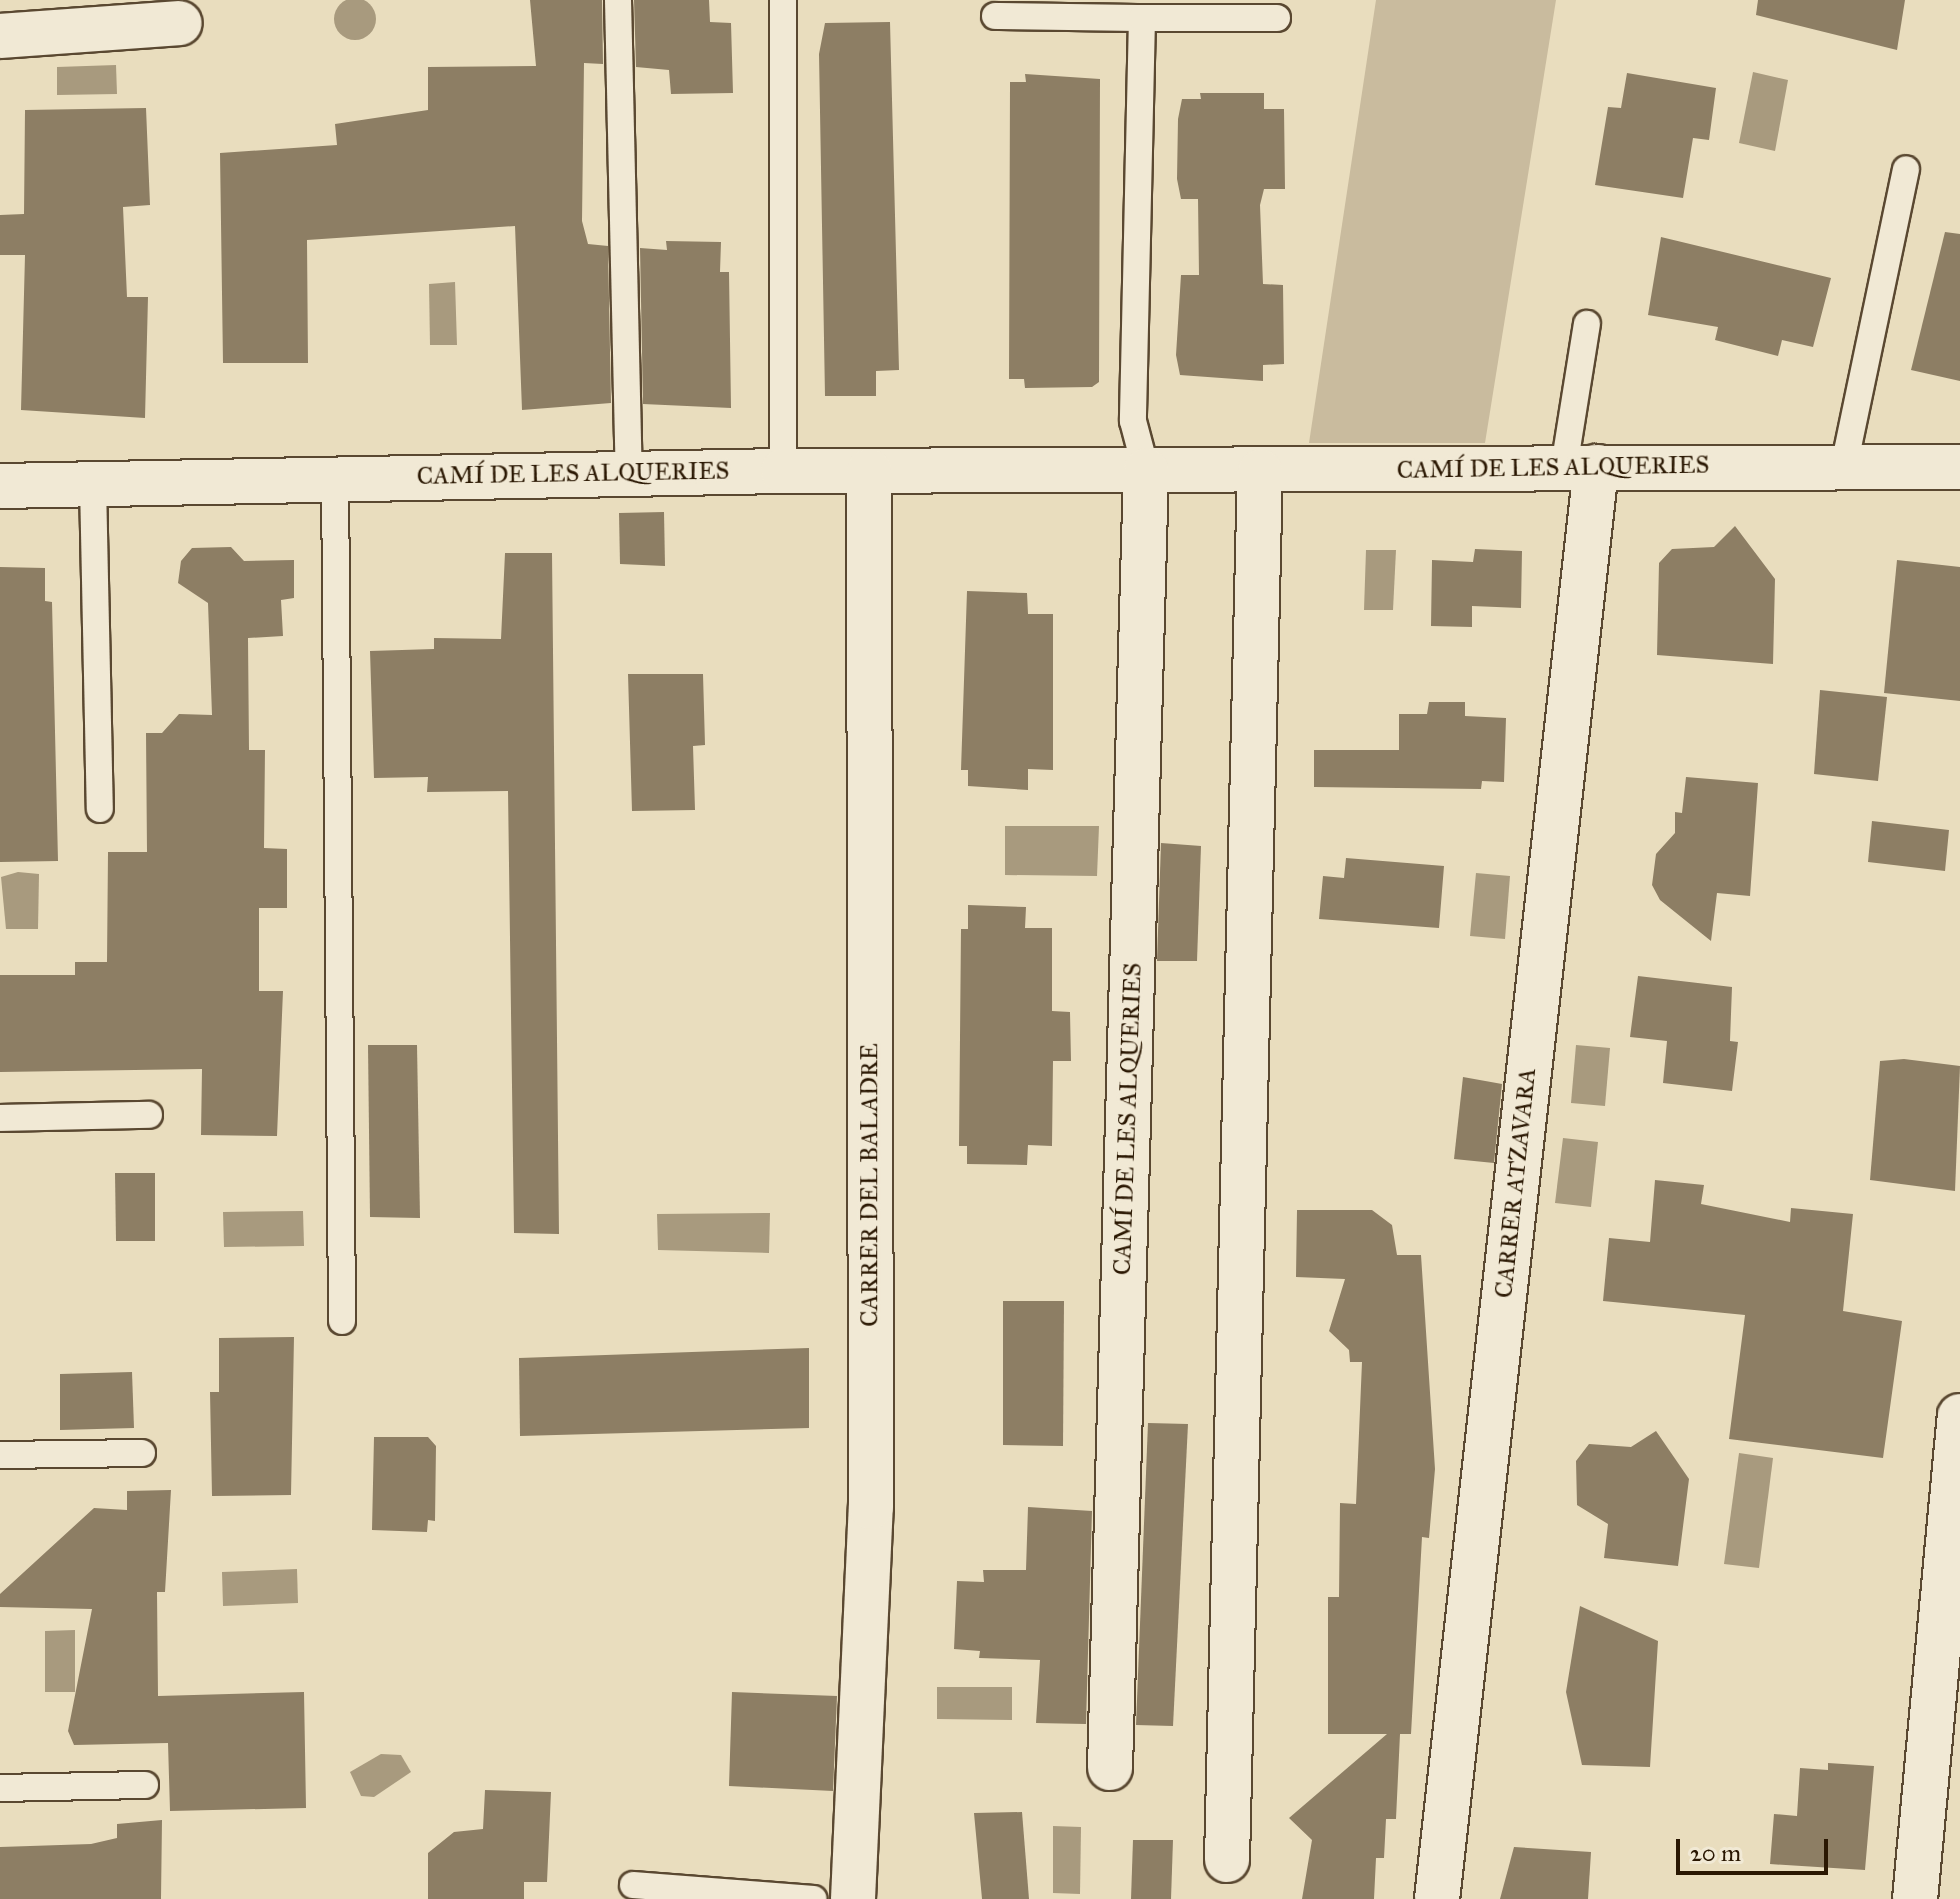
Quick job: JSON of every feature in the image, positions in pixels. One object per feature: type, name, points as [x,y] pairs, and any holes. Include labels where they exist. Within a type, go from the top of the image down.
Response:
[{"type":"street","points":[[0,36],[180,23]]},
{"type":"street","name":"CARRER ATZAVARA","points":[[1437,1899],[1580,467]]},
{"type":"street","name":"CAMÍ DE LES ALQUERIES","points":[[0,486],[783,471],[1960,467]]},
{"type":"street","name":"CAMÍ DE LES ALQUERIES","points":[[1110,1768],[1146,470]]},
{"type":"street","name":"CARRER DEL BALADRE","points":[[853,1899],[871,1507],[869,471]]},
{"type":"street","points":[[1227,1860],[1260,471]]},
{"type":"street","points":[[1915,1899],[1960,1416]]},
{"type":"lane","points":[[618,0],[629,475]]},
{"type":"lane","points":[[783,0],[783,471]]},
{"type":"lane","points":[[995,16],[1277,18]]},
{"type":"lane","points":[[1142,18],[1133,421],[1146,470]]},
{"type":"lane","points":[[1844,466],[1906,169]]},
{"type":"lane","points":[[1580,467],[1587,324]]},
{"type":"lane","points":[[335,478],[342,1321]]},
{"type":"lane","points":[[93,484],[100,809]]},
{"type":"lane","points":[[0,1118],[149,1115]]},
{"type":"lane","points":[[0,1455],[142,1453]]},
{"type":"lane","points":[[0,1788],[145,1785]]},
{"type":"lane","points":[[633,1885],[813,1899]]},
{"type":"shaded area","points":[[355,-2],[370,4],[376,19],[370,34],[355,40],[340,34],[334,19],[340,4]]},
{"type":"shaded area","points":[[1376,0],[1556,0],[1485,443],[1309,443]]},
{"type":"shaded area","points":[[116,65],[117,94],[57,95],[57,67]]},
{"type":"shaded area","points":[[1753,72],[1788,80],[1775,151],[1739,143]]},
{"type":"shaded area","points":[[455,282],[457,345],[430,345],[429,284]]},
{"type":"shaded area","points":[[1366,550],[1396,550],[1393,610],[1364,610]]},
{"type":"shaded area","points":[[1005,826],[1099,826],[1097,876],[1005,875]]},
{"type":"shaded area","points":[[18,872],[39,874],[38,929],[6,929],[1,877]]},
{"type":"shaded area","points":[[1476,873],[1510,876],[1505,939],[1470,936]]},
{"type":"shaded area","points":[[1576,1045],[1610,1048],[1605,1106],[1571,1103]]},
{"type":"shaded area","points":[[1563,1138],[1598,1142],[1591,1207],[1555,1203]]},
{"type":"shaded area","points":[[303,1211],[304,1246],[224,1247],[223,1212]]},
{"type":"shaded area","points":[[770,1213],[769,1253],[658,1250],[657,1214]]},
{"type":"shaded area","points":[[1739,1453],[1773,1458],[1759,1568],[1724,1564]]},
{"type":"shaded area","points":[[297,1569],[298,1603],[223,1606],[222,1572]]},
{"type":"shaded area","points":[[75,1630],[75,1692],[45,1692],[45,1631]]},
{"type":"shaded area","points":[[937,1687],[1012,1687],[1012,1720],[937,1719]]},
{"type":"shaded area","points":[[381,1754],[401,1755],[411,1772],[374,1797],[361,1796],[350,1772]]},
{"type":"shaded area","points":[[1053,1826],[1081,1827],[1080,1894],[1053,1893]]},
{"type":"building","points":[[530,0],[602,0],[603,64],[584,63],[582,221],[588,244],[608,246],[611,403],[522,410],[515,226],[307,240],[308,363],[223,363],[220,153],[337,145],[335,124],[428,110],[428,67],[536,66]]},
{"type":"building","points":[[634,0],[709,0],[710,22],[731,23],[733,93],[671,94],[669,70],[636,67]]},
{"type":"building","points":[[1758,0],[1905,0],[1897,50],[1756,15]]},
{"type":"building","points":[[890,22],[899,370],[876,371],[876,396],[825,396],[819,54],[825,23]]},
{"type":"building","points":[[1627,73],[1716,88],[1709,140],[1693,138],[1683,198],[1595,185],[1608,107],[1621,108]]},
{"type":"building","points":[[1025,74],[1100,79],[1099,382],[1092,387],[1025,388],[1024,379],[1009,379],[1010,82],[1026,82]]},
{"type":"building","points":[[1200,93],[1264,93],[1264,109],[1284,109],[1285,189],[1264,189],[1260,205],[1263,284],[1283,285],[1284,364],[1263,365],[1263,381],[1180,375],[1176,355],[1181,275],[1199,275],[1198,199],[1181,199],[1177,179],[1178,119],[1182,99],[1201,99]]},
{"type":"building","points":[[146,108],[150,205],[123,207],[127,297],[148,297],[145,418],[21,410],[25,255],[0,255],[0,215],[24,214],[25,110]]},
{"type":"building","points":[[1945,232],[1960,234],[1960,381],[1911,370]]},
{"type":"building","points":[[1661,237],[1831,278],[1813,347],[1782,340],[1778,356],[1715,340],[1718,327],[1648,315]]},
{"type":"building","points":[[666,241],[721,242],[720,272],[729,272],[731,408],[643,404],[640,248],[667,250]]},
{"type":"building","points":[[664,512],[665,566],[620,564],[619,513]]},
{"type":"building","points":[[1735,526],[1775,579],[1773,664],[1657,655],[1659,563],[1672,549],[1714,547]]},
{"type":"building","points":[[231,547],[244,561],[294,560],[294,598],[281,600],[283,636],[248,638],[249,750],[265,750],[264,848],[287,849],[287,908],[259,908],[259,991],[283,991],[277,1136],[201,1135],[202,1069],[0,1072],[0,975],[75,975],[75,962],[107,962],[108,852],[147,852],[146,733],[162,733],[179,714],[212,715],[208,603],[178,583],[181,561],[192,548]]},
{"type":"building","points":[[1475,549],[1522,551],[1521,608],[1472,606],[1472,627],[1431,626],[1432,560],[1473,562]]},
{"type":"building","points":[[505,553],[552,553],[559,1234],[514,1233],[508,791],[427,792],[428,777],[374,778],[370,651],[434,649],[434,638],[501,639]]},
{"type":"building","points":[[1897,560],[1960,567],[1960,701],[1884,693]]},
{"type":"building","points":[[0,567],[45,568],[45,601],[52,602],[58,861],[0,862]]},
{"type":"building","points":[[967,591],[1027,593],[1028,614],[1053,614],[1053,770],[1028,769],[1028,790],[968,786],[968,770],[961,770]]},
{"type":"building","points":[[628,674],[703,674],[705,745],[693,746],[695,810],[632,811]]},
{"type":"building","points":[[1820,690],[1887,697],[1878,781],[1814,774]]},
{"type":"building","points":[[1429,702],[1465,702],[1465,716],[1506,718],[1504,782],[1482,781],[1481,789],[1314,787],[1314,750],[1399,750],[1399,714],[1427,714]]},
{"type":"building","points":[[1686,777],[1758,783],[1750,896],[1717,893],[1711,941],[1660,900],[1652,885],[1656,854],[1675,833],[1675,812],[1682,813]]},
{"type":"building","points":[[1872,821],[1949,830],[1945,871],[1868,862]]},
{"type":"building","points":[[1161,843],[1201,846],[1197,961],[1157,961]]},
{"type":"building","points":[[1346,858],[1444,866],[1439,928],[1319,919],[1323,876],[1344,878]]},
{"type":"building","points":[[968,905],[1026,907],[1025,928],[1052,928],[1052,1011],[1070,1012],[1071,1061],[1053,1061],[1052,1146],[1028,1145],[1027,1165],[967,1164],[967,1146],[959,1146],[961,929],[968,929]]},
{"type":"building","points":[[1638,976],[1732,987],[1730,1041],[1738,1042],[1732,1091],[1663,1083],[1667,1041],[1630,1037]]},
{"type":"building","points":[[368,1045],[417,1045],[420,1218],[370,1217]]},
{"type":"building","points":[[1904,1059],[1960,1066],[1955,1191],[1870,1180],[1880,1061]]},
{"type":"building","points":[[1463,1077],[1502,1084],[1494,1163],[1454,1159]]},
{"type":"building","points":[[115,1173],[155,1173],[155,1241],[116,1241]]},
{"type":"building","points":[[1655,1180],[1704,1185],[1701,1204],[1790,1222],[1791,1208],[1853,1214],[1843,1311],[1902,1321],[1883,1458],[1729,1439],[1745,1315],[1603,1301],[1609,1238],[1650,1242]]},
{"type":"building","points":[[1297,1210],[1372,1210],[1392,1225],[1397,1255],[1421,1255],[1435,1469],[1429,1538],[1422,1537],[1411,1734],[1400,1734],[1396,1819],[1386,1819],[1384,1858],[1376,1858],[1374,1899],[1302,1899],[1312,1840],[1289,1818],[1387,1734],[1328,1734],[1328,1597],[1339,1597],[1340,1503],[1356,1504],[1362,1362],[1350,1362],[1349,1350],[1329,1331],[1345,1279],[1296,1277]]},
{"type":"building","points":[[1003,1301],[1064,1301],[1063,1446],[1003,1445]]},
{"type":"building","points":[[294,1337],[291,1495],[212,1496],[210,1392],[219,1392],[219,1338]]},
{"type":"building","points":[[809,1348],[809,1428],[520,1436],[519,1358]]},
{"type":"building","points":[[132,1372],[134,1428],[60,1430],[60,1374]]},
{"type":"building","points":[[1148,1423],[1188,1424],[1173,1726],[1136,1725]]},
{"type":"building","points":[[1656,1431],[1689,1479],[1678,1566],[1604,1558],[1608,1524],[1577,1505],[1576,1461],[1589,1444],[1631,1447]]},
{"type":"building","points":[[374,1437],[428,1437],[436,1446],[435,1521],[428,1520],[427,1532],[372,1530]]},
{"type":"building","points":[[171,1490],[165,1592],[157,1592],[158,1696],[304,1692],[306,1808],[170,1811],[168,1743],[74,1745],[68,1731],[92,1609],[0,1607],[0,1594],[94,1508],[127,1510],[127,1491]]},
{"type":"building","points":[[1028,1507],[1092,1511],[1086,1724],[1036,1723],[1040,1660],[979,1658],[980,1651],[954,1649],[957,1581],[984,1582],[983,1570],[1026,1570]]},
{"type":"building","points":[[1580,1606],[1658,1641],[1650,1767],[1582,1765],[1566,1692]]},
{"type":"building","points":[[732,1692],[837,1696],[833,1791],[729,1786]]},
{"type":"building","points":[[1828,1763],[1874,1766],[1865,1870],[1770,1864],[1774,1814],[1797,1816],[1800,1768],[1828,1770]]},
{"type":"building","points":[[485,1790],[551,1792],[547,1882],[524,1882],[524,1899],[428,1899],[428,1853],[454,1832],[483,1829]]},
{"type":"building","points":[[1022,1812],[1029,1899],[982,1899],[974,1813]]},
{"type":"building","points":[[162,1820],[161,1899],[0,1899],[0,1847],[91,1844],[117,1838],[117,1824]]},
{"type":"building","points":[[1133,1840],[1173,1840],[1171,1899],[1131,1899]]},
{"type":"building","points":[[1514,1847],[1591,1852],[1588,1899],[1500,1899]]}]
